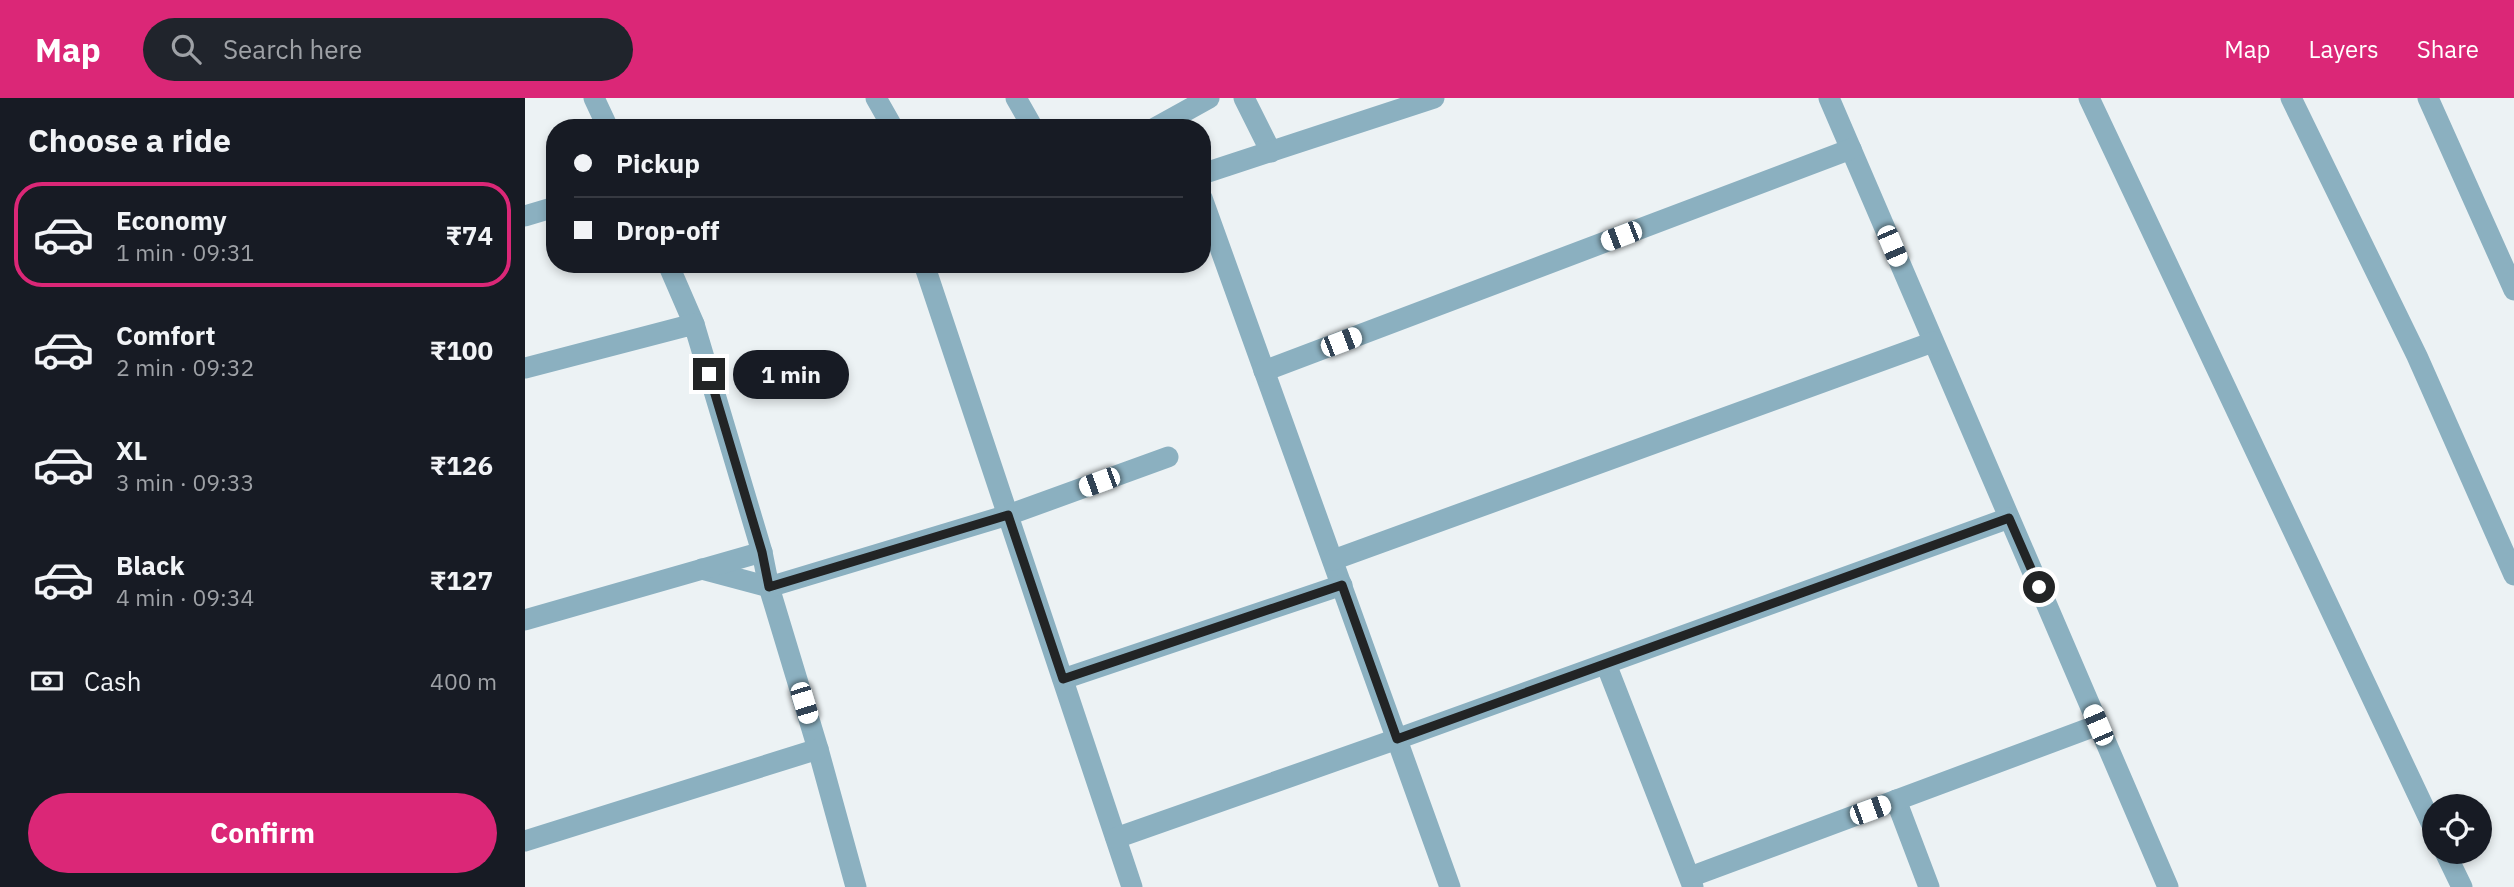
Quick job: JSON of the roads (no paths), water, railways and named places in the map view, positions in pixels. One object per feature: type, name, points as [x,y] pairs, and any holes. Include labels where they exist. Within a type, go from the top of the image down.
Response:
[{"type":"street","points":[[594,98],[604,119]]},
{"type":"street","points":[[876,98],[888,119]]},
{"type":"street","points":[[1016,98],[1028,119]]},
{"type":"street","points":[[1171,119],[1209,98]]},
{"type":"street","points":[[1244,98],[1271,152]]},
{"type":"street","points":[[1211,171],[1434,98]]},
{"type":"street","points":[[1829,98],[2168,887]]},
{"type":"street","points":[[2089,98],[2422,804]]},
{"type":"street","points":[[2291,98],[2417,356],[2514,575]]},
{"type":"street","points":[[2428,98],[2514,290]]},
{"type":"street","points":[[1264,371],[1851,149]]},
{"type":"street","points":[[525,216],[546,210]]},
{"type":"street","points":[[1211,223],[1450,887]]},
{"type":"street","points":[[672,273],[694,324],[762,552],[769,587],[856,887]]},
{"type":"street","points":[[927,273],[1132,887]]},
{"type":"street","points":[[525,368],[694,324]]},
{"type":"street","points":[[1333,560],[1933,342]]},
{"type":"street","points":[[702,569],[769,587],[1008,515],[1168,457]]},
{"type":"street","points":[[1116,838],[2009,518]]},
{"type":"street","points":[[525,620],[762,552]]},
{"type":"street","points":[[1063,679],[1342,585]]},
{"type":"street","points":[[1606,664],[1691,882],[1896,800],[2098,725]]},
{"type":"street","points":[[525,841],[818,749]]},
{"type":"street","points":[[1896,800],[1929,887]]},
{"type":"street","points":[[2451,864],[2462,887]]}]
